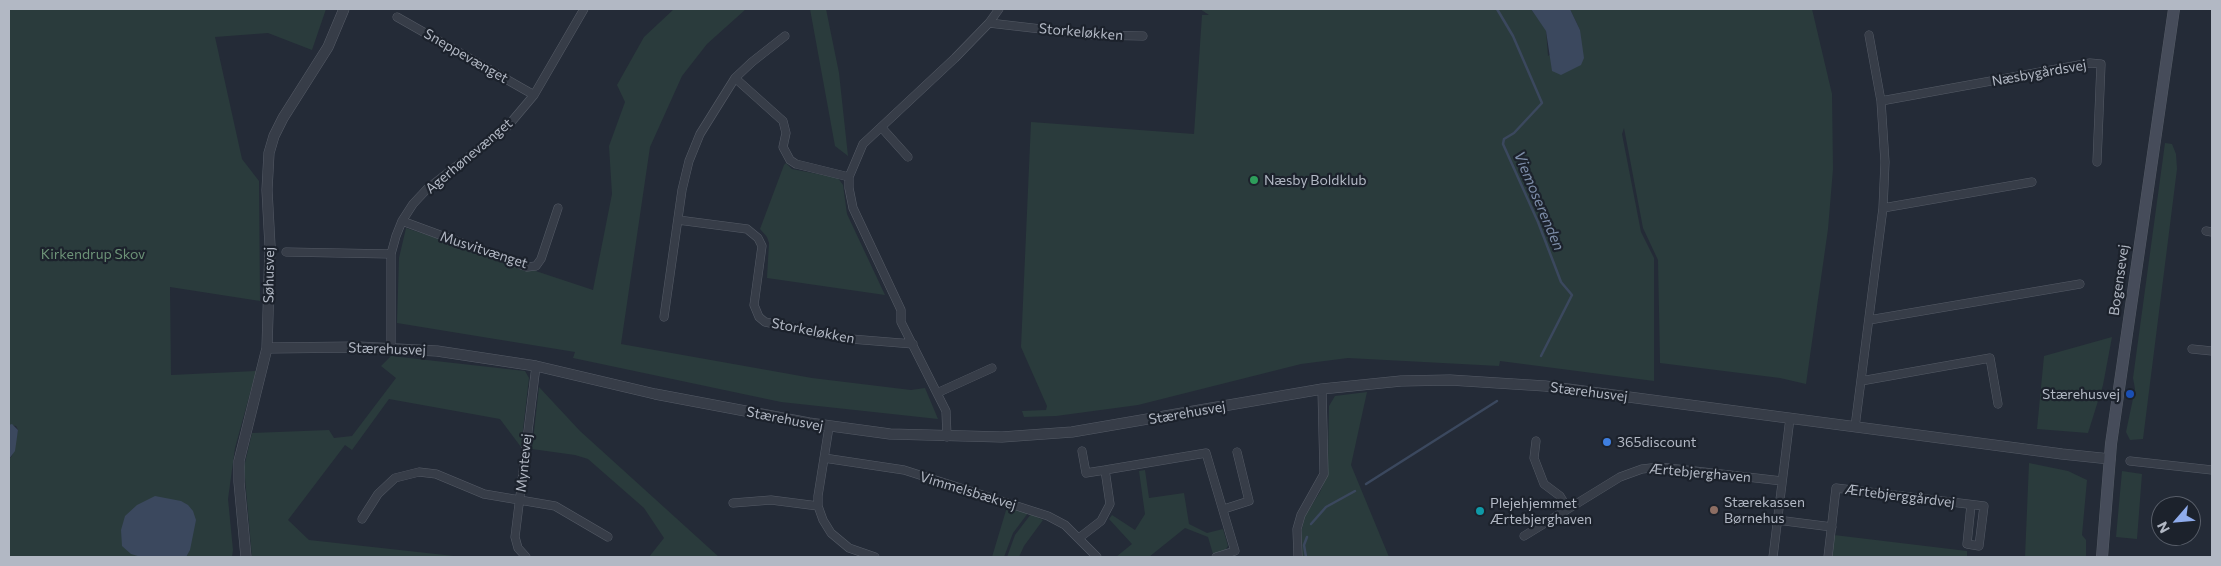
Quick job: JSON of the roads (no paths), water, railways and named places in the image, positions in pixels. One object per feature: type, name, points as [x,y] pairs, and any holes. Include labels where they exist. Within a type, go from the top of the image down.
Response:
[{"type":"main road","name":"Bogensevej","points":[[2102,557],[2110,458],[2174,9]]},
{"type":"street","name":"Søhusvej","points":[[246,557],[239,482],[239,461],[267,348],[270,246],[266,190],[269,153],[274,136],[328,47],[344,9]]},
{"type":"street","name":"Agerhønevænget","points":[[391,347],[391,254],[402,221],[427,189],[507,127],[534,96],[584,9]]},
{"type":"street","points":[[947,437],[946,411],[901,322],[901,310],[853,208],[849,178],[863,144],[989,23],[999,9]]},
{"type":"street","name":"Sneppevænget","points":[[397,17],[534,96]]},
{"type":"street","name":"Storkeløkken","points":[[989,23],[1093,35],[1143,36]]},
{"type":"street","points":[[1855,426],[1883,208],[1885,136],[1881,101],[1869,35]]},
{"type":"street","points":[[664,317],[682,190],[690,157],[712,113],[736,78],[752,62],[785,36]]},
{"type":"street","name":"Næsbygårdsvej","points":[[1881,101],[2090,63],[2101,64],[2098,162]]},
{"type":"street","points":[[736,78],[783,121],[786,133],[783,147],[790,160],[796,164],[849,178]]},
{"type":"street","points":[[881,127],[908,157]]},
{"type":"street","points":[[1883,208],[2032,182]]},
{"type":"street","name":"Musvitvænget","points":[[402,221],[527,267],[536,266],[541,259],[558,208]]},
{"type":"street","name":"Storkeløkken","points":[[678,220],[748,229],[758,238],[762,246],[754,305],[759,317],[765,322],[851,340],[912,344]]},
{"type":"street","points":[[286,252],[391,254]]},
{"type":"street","points":[[1869,320],[2080,284]]},
{"type":"street","name":"Stærehusvej","points":[[267,348],[391,347],[437,351],[536,366],[655,394],[829,427],[890,434],[1002,437],[1072,432],[1322,389],[1402,381],[1498,382],[1623,396],[2110,458]]},
{"type":"street","points":[[2192,349],[2212,351]]},
{"type":"street","points":[[1861,381],[1990,358],[1998,404]]},
{"type":"street","name":"Myntevej","points":[[526,557],[518,548],[515,537],[536,366]]},
{"type":"street","points":[[937,393],[992,368]]},
{"type":"street","points":[[1298,557],[1297,529],[1299,522],[1324,474],[1322,389]]},
{"type":"street","points":[[1773,557],[1790,418]]},
{"type":"street","points":[[829,427],[818,506],[823,520],[831,533],[849,548],[875,557]]},
{"type":"street","points":[[1536,441],[1534,458],[1544,484],[1560,496],[1568,509]]},
{"type":"street","points":[[1082,451],[1086,473],[1206,453],[1235,551],[1216,557]]},
{"type":"street","points":[[1224,509],[1249,501],[1237,452]]},
{"type":"street","name":"Vimmelsbækvej","points":[[824,458],[904,470],[1032,510],[1065,525],[1097,557]]},
{"type":"street","points":[[2130,461],[2212,470]]},
{"type":"street","name":"Ærtebjerghaven","points":[[1524,536],[1620,477],[1642,468],[1660,467],[1782,481]]},
{"type":"street","points":[[1079,538],[1101,521],[1110,504],[1105,470]]},
{"type":"street","points":[[362,519],[378,494],[395,478],[419,472],[436,474],[484,494],[555,506],[608,537]]},
{"type":"street","name":"Ærtebjerggårdvej","points":[[1828,557],[1836,488],[1984,506],[1979,546],[1967,544],[1972,505]]},
{"type":"street","points":[[733,503],[771,500],[818,506]]},
{"type":"street","points":[[1778,520],[1832,527]]},
{"type":"street","points":[[845,557],[849,548]]},
{"type":"water","points":[[1531,9],[1570,9],[1580,30],[1584,58],[1581,65],[1561,75],[1552,71],[1546,31]]},
{"type":"water","points":[[12,424],[18,430],[15,451],[9,459],[9,425]]},
{"type":"water","points":[[155,496],[181,501],[193,511],[196,520],[190,550],[186,557],[141,557],[131,554],[122,546],[121,530],[125,516],[137,505]]},
{"type":"waterway","name":"Viemoserenden","points":[[1497,9],[1513,36],[1542,103],[1514,133],[1504,139],[1503,144],[1538,222],[1561,282],[1572,295],[1541,356]]},
{"type":"waterway","name":"Viemoserenden","points":[[1366,484],[1497,401]]},
{"type":"waterway","name":"Viemoserenden","points":[[1311,524],[1326,507],[1355,491]]},
{"type":"waterway","name":"Viemoserenden","points":[[1306,557],[1304,545],[1307,537]]},
{"type":"place","name":"Næsby Boldklub","points":[[1254,180]]},
{"type":"place","name":"Stærehusvej","points":[[2130,394]]},
{"type":"place","name":"365discount","points":[[1607,442]]},
{"type":"place","name":"Stærekassen Børnehus","points":[[1714,510]]},
{"type":"place","name":"Plejehjemmet Ærtebjerghaven","points":[[1480,511]]},
{"type":"park label","name":"Kirkendrup Skov","points":[[93,254]]}]
